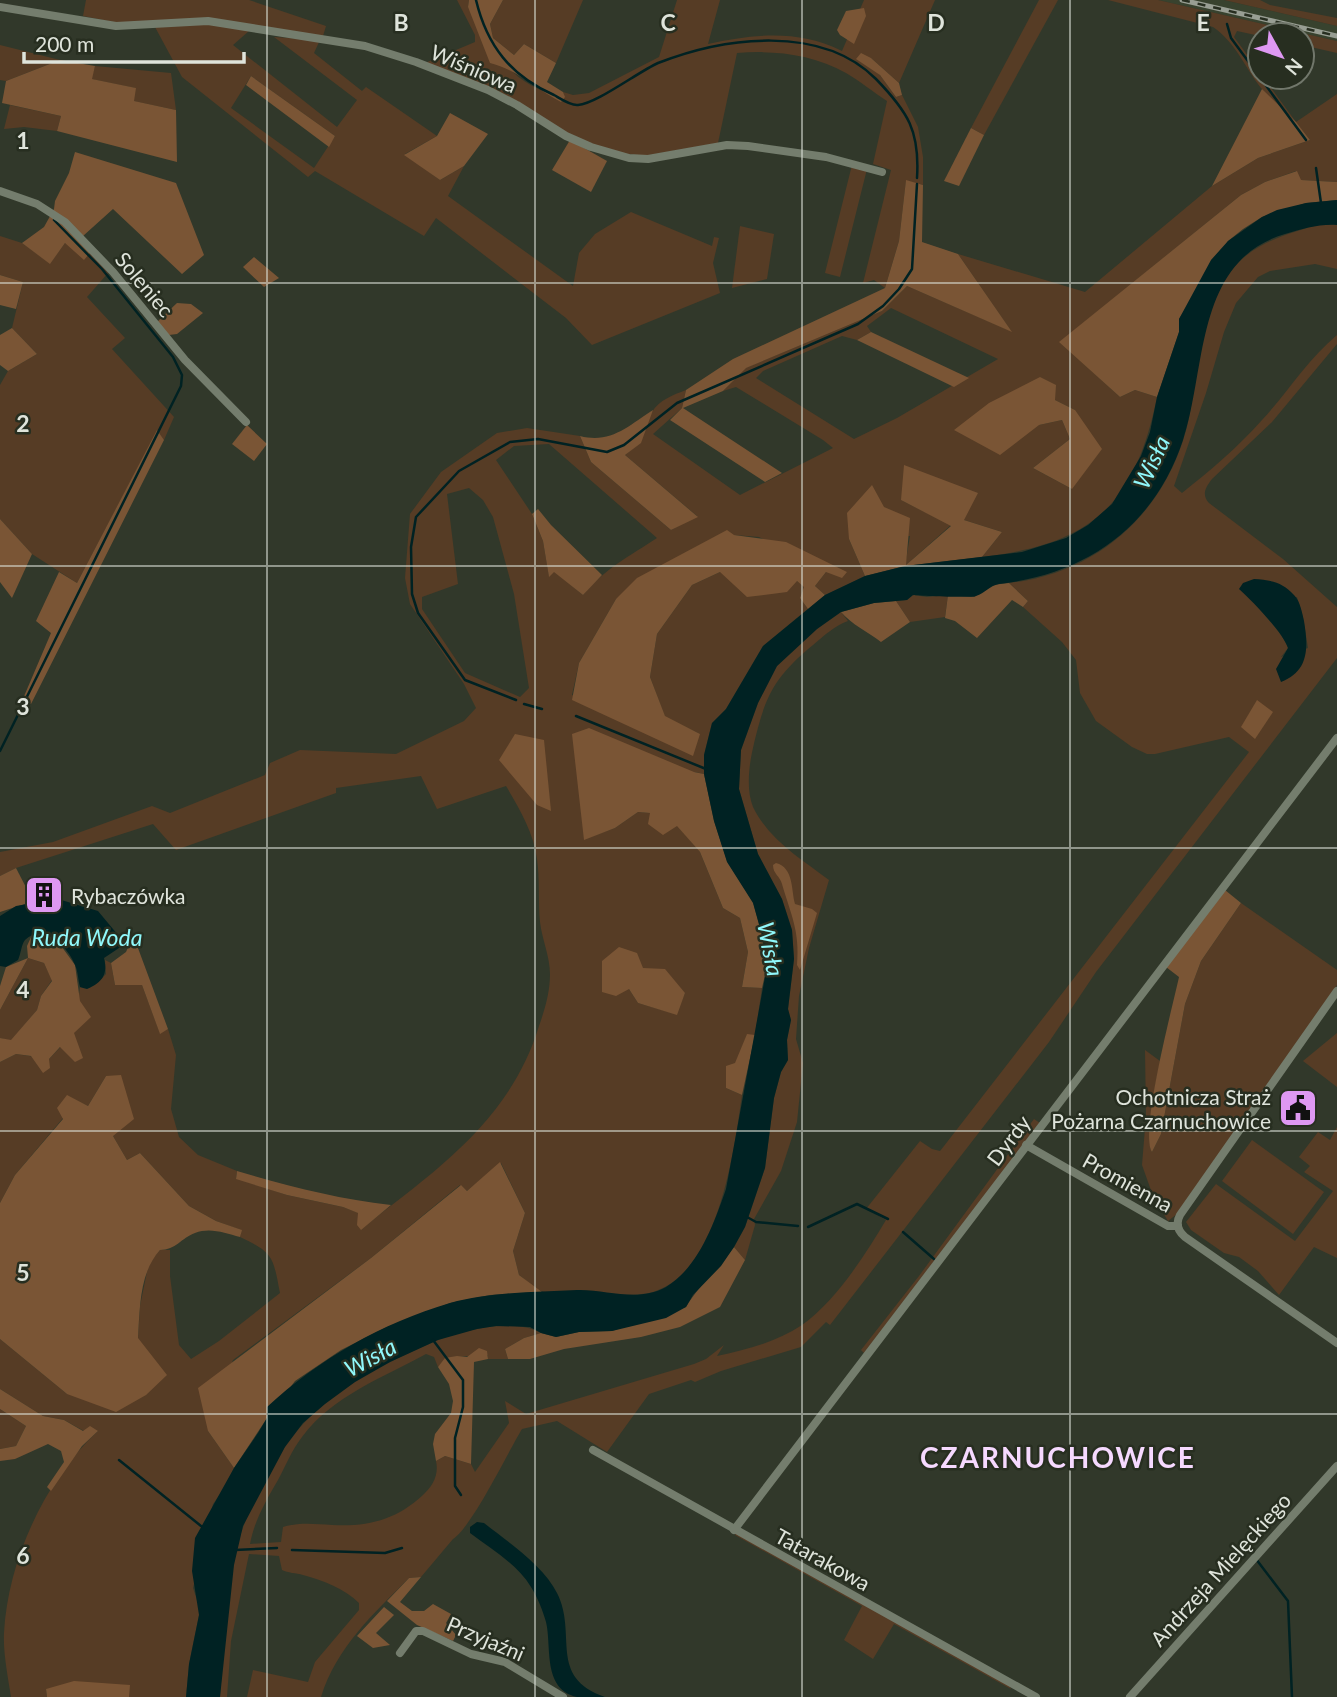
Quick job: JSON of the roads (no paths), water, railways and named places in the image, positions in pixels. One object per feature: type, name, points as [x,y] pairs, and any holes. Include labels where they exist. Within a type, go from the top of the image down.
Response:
[{"type":"street","name":"Wiśniowa","points":[[0,7],[116,26],[208,21],[365,46],[478,86],[591,147],[629,158],[648,159],[727,145],[748,146],[826,157],[882,172]]},
{"type":"street","name":"Soleniec","points":[[0,191],[37,204],[65,222],[113,272],[185,360],[246,422]]},
{"type":"street","name":"Dyrdy","points":[[734,1530],[1337,738]]},
{"type":"street","points":[[1337,991],[1180,1215],[1178,1226],[1185,1237],[1337,1343]]},
{"type":"street","name":"Promienna","points":[[1026,1145],[1168,1226],[1178,1226]]},
{"type":"street","name":"Tatarakowa","points":[[593,1450],[1036,1697]]},
{"type":"street","name":"Andrzeja Mielęckiego","points":[[1130,1697],[1337,1466]]},
{"type":"street","name":"Przyjaźni","points":[[400,1653],[416,1631],[423,1630],[471,1654],[505,1662],[564,1697]]},
{"type":"water","name":"Wisła","points":[[1337,200],[1337,225],[1317,226],[1285,234],[1255,248],[1234,268],[1219,292],[1209,320],[1191,412],[1170,471],[1154,498],[1135,521],[1113,541],[1061,570],[996,585],[976,596],[913,595],[907,600],[874,603],[841,612],[817,629],[777,666],[758,703],[741,750],[739,789],[758,854],[782,899],[792,930],[794,959],[788,1009],[791,1020],[787,1040],[788,1060],[781,1072],[774,1098],[765,1168],[745,1227],[721,1266],[693,1295],[686,1307],[666,1318],[612,1331],[579,1332],[556,1337],[530,1327],[496,1326],[477,1329],[438,1340],[390,1362],[355,1382],[325,1404],[303,1423],[285,1447],[243,1526],[234,1565],[220,1697],[186,1697],[189,1664],[199,1615],[192,1571],[195,1538],[234,1468],[267,1418],[267,1407],[308,1373],[352,1344],[425,1311],[465,1299],[513,1293],[588,1290],[633,1295],[655,1292],[666,1287],[688,1268],[704,1243],[726,1189],[767,966],[753,903],[727,862],[714,821],[704,774],[704,755],[712,723],[726,709],[763,646],[825,595],[865,576],[905,566],[1022,552],[1066,538],[1088,525],[1112,504],[1141,456],[1179,332],[1179,319],[1211,260],[1228,241],[1262,217],[1277,210],[1306,203]]},
{"type":"water","points":[[1254,579],[1281,584],[1296,597],[1302,610],[1305,657],[1297,671],[1281,682],[1276,669],[1288,648],[1285,641],[1259,608],[1239,589],[1243,583]]},
{"type":"water","name":"Ruda Woda","points":[[58,899],[98,911],[123,941],[122,946],[104,958],[105,973],[100,980],[87,989],[80,987],[76,967],[67,951],[47,935],[32,935],[25,940],[18,960],[6,967],[0,966],[0,916],[16,906]]},
{"type":"water","points":[[477,1522],[484,1523],[514,1546],[551,1583],[563,1608],[570,1666],[576,1678],[587,1688],[605,1697],[577,1697],[566,1693],[558,1685],[553,1676],[542,1608],[525,1579],[511,1564],[470,1533],[470,1527]]},
{"type":"waterway","points":[[476,0],[487,32],[513,69],[525,79],[575,105],[595,99],[658,63],[712,47],[771,41],[800,43],[828,50],[854,61],[876,79],[904,112],[914,135],[917,178]]},
{"type":"waterway","points":[[1227,24],[1231,38],[1306,140]]},
{"type":"waterway","points":[[1316,168],[1321,203]]},
{"type":"waterway","points":[[516,700],[465,680],[418,613],[412,594],[411,547],[416,517],[459,471],[510,442],[538,439],[607,452],[624,445],[677,403],[858,324],[883,306],[899,289],[912,269],[917,184]]},
{"type":"waterway","points":[[0,751],[181,386],[182,375],[173,357],[102,269],[54,220]]},
{"type":"waterway","points":[[524,704],[542,709]]},
{"type":"waterway","points":[[576,716],[706,769]]},
{"type":"waterway","points":[[808,1227],[857,1204],[888,1219]]},
{"type":"waterway","points":[[747,1217],[756,1222],[798,1226]]},
{"type":"waterway","points":[[903,1232],[934,1259]]},
{"type":"waterway","points":[[433,1340],[463,1380],[463,1407],[455,1438],[455,1486],[461,1495]]},
{"type":"waterway","points":[[119,1460],[201,1526]]},
{"type":"waterway","points":[[235,1550],[277,1548]]},
{"type":"waterway","points":[[292,1550],[385,1553],[402,1548]]},
{"type":"waterway","points":[[1256,1559],[1288,1601],[1292,1697]]},
{"type":"railway","points":[[1182,0],[1337,36]]},
{"type":"place","name":"Rybaczówka","points":[[44,895]]},
{"type":"place","name":"Ochotnicza Straż Pożarna Czarnuchowice","points":[[1298,1108]]},
{"type":"district","name":"CZARNUCHOWICE","points":[[1058,1457]]}]
